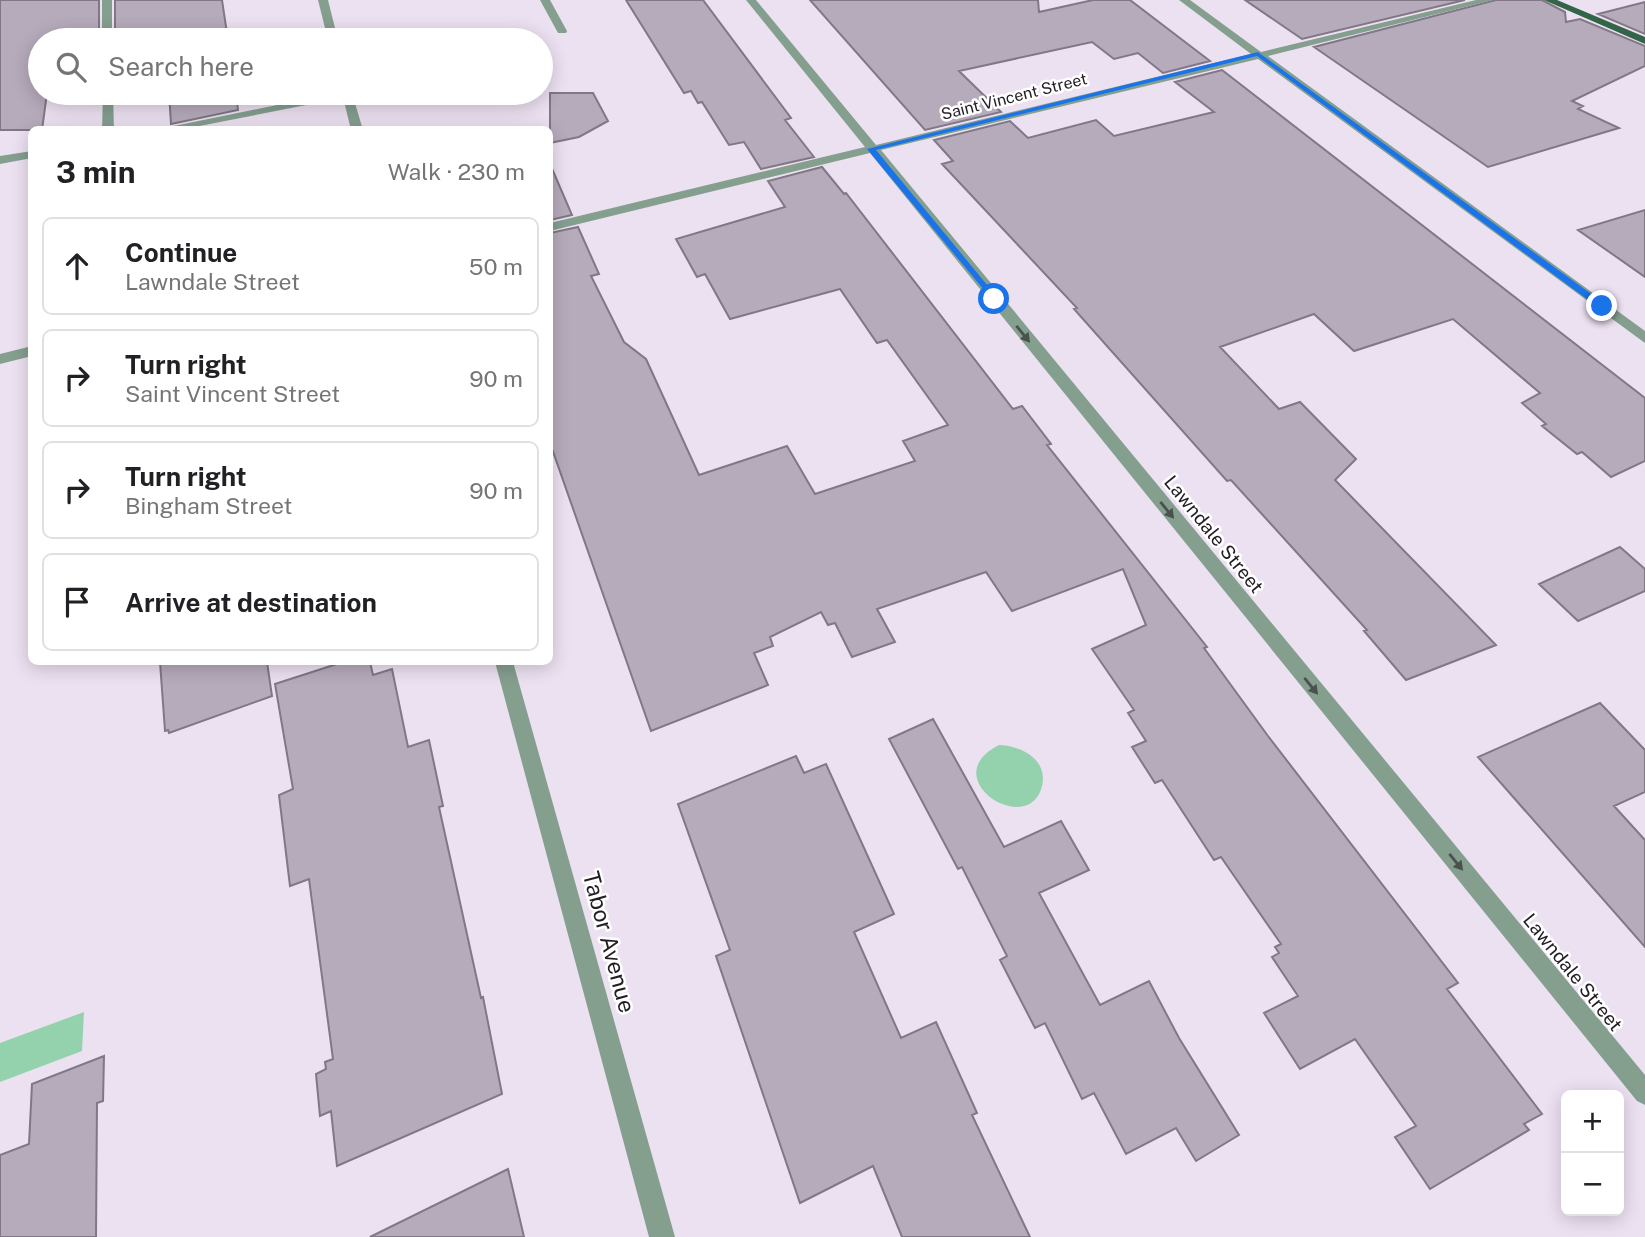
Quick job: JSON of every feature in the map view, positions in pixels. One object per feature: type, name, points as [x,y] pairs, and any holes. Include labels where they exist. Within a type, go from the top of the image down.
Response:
[{"type":"main road","points":[[1549,0],[1645,41]]},
{"type":"street","points":[[107,0],[107,28]]},
{"type":"street","points":[[323,0],[330,28]]},
{"type":"street","points":[[545,0],[562,31]]},
{"type":"street","name":"Lawndale Street","points":[[751,0],[1645,1093]]},
{"type":"street","points":[[1184,0],[1645,338]]},
{"type":"street","name":"Saint Vincent Street","points":[[553,226],[1488,0]]},
{"type":"street","points":[[108,105],[108,126]]},
{"type":"street","points":[[179,126],[286,105]]},
{"type":"street","points":[[350,105],[356,126]]},
{"type":"street","points":[[0,160],[28,155]]},
{"type":"street","points":[[0,359],[28,352]]},
{"type":"street","name":"Tabor Avenue","points":[[506,665],[662,1237]]},
{"type":"shaded area","points":[[999,745],[1027,753],[1039,765],[1043,782],[1040,792],[1030,803],[1017,807],[1003,804],[989,796],[980,785],[976,772],[982,758]]},
{"type":"shaded area","points":[[84,1012],[82,1051],[0,1082],[0,1043]]},
{"type":"building","points":[[0,0],[99,0],[99,28],[28,28],[28,105],[45,105],[43,126],[28,126],[28,130],[0,130]]},
{"type":"building","points":[[115,0],[222,0],[226,28],[115,28]]},
{"type":"building","points":[[626,0],[703,0],[791,118],[785,120],[814,157],[761,169],[744,142],[729,145],[702,102],[698,103],[691,91],[684,93]]},
{"type":"building","points":[[810,0],[1038,0],[1039,12],[1093,0],[1130,0],[1210,61],[1163,73],[1138,53],[1114,59],[1092,42],[959,71],[1001,112],[925,130]]},
{"type":"building","points":[[1245,0],[1465,0],[1302,39]]},
{"type":"building","points":[[1496,0],[1542,0],[1565,12],[1566,22],[1580,19],[1645,46],[1645,66],[1572,101],[1583,106],[1578,109],[1619,128],[1488,167],[1314,47]]},
{"type":"building","points":[[1645,2],[1645,34],[1598,14]]},
{"type":"building","points":[[1222,70],[1645,398],[1645,461],[1611,477],[1582,452],[1577,454],[1542,426],[1546,424],[1522,403],[1540,393],[1453,319],[1354,351],[1314,314],[1220,347],[1279,409],[1300,402],[1356,459],[1335,480],[1496,645],[1406,680],[1364,631],[1367,630],[1231,480],[1227,481],[1074,309],[1077,308],[942,164],[953,161],[934,140],[1010,121],[1028,138],[1096,120],[1114,136],[1214,112],[1175,82]]},
{"type":"building","points":[[553,93],[593,93],[608,121],[579,137],[553,142],[553,126],[550,126]]},
{"type":"building","points":[[170,105],[237,105],[238,110],[171,124]]},
{"type":"building","points":[[822,167],[844,194],[846,193],[1013,409],[1022,406],[1051,444],[1047,445],[1207,647],[1204,648],[1268,736],[1458,983],[1447,989],[1542,1114],[1524,1124],[1529,1130],[1430,1189],[1395,1137],[1416,1126],[1355,1039],[1300,1069],[1264,1013],[1298,996],[1272,957],[1279,953],[1275,947],[1281,944],[1221,857],[1214,860],[1162,780],[1155,783],[1132,747],[1146,741],[1128,713],[1134,710],[1092,649],[1146,625],[1123,569],[1012,611],[986,572],[877,609],[895,642],[852,657],[835,623],[828,625],[821,612],[770,637],[773,646],[754,653],[768,685],[651,731],[553,452],[553,232],[578,227],[599,274],[591,276],[624,342],[646,359],[699,475],[787,446],[815,494],[915,461],[903,441],[948,425],[887,340],[877,343],[840,289],[730,319],[705,274],[697,277],[676,239],[785,207],[768,181]]},
{"type":"building","points":[[553,171],[572,215],[553,219]]},
{"type":"building","points":[[1645,210],[1645,277],[1578,230]]},
{"type":"building","points":[[1620,547],[1645,569],[1645,591],[1578,621],[1539,584]]},
{"type":"building","points":[[160,665],[267,665],[272,696],[169,733],[168,730],[165,731]]},
{"type":"building","points":[[334,665],[371,665],[373,675],[392,669],[408,747],[429,740],[443,806],[439,807],[481,998],[483,997],[502,1094],[337,1166],[331,1111],[320,1116],[316,1074],[326,1069],[325,1062],[333,1059],[309,879],[290,886],[279,795],[293,789],[275,684]]},
{"type":"building","points":[[1600,703],[1645,750],[1645,792],[1614,806],[1645,840],[1645,947],[1478,757]]},
{"type":"building","points":[[933,719],[1004,847],[1061,821],[1089,870],[1039,893],[1100,1005],[1149,981],[1179,1038],[1239,1135],[1196,1161],[1176,1128],[1126,1154],[1094,1093],[1082,1099],[1045,1023],[1035,1028],[1000,960],[1007,956],[962,867],[958,869],[889,739]]},
{"type":"building","points":[[796,756],[804,773],[826,764],[894,914],[854,932],[901,1038],[936,1022],[977,1113],[972,1115],[1030,1237],[902,1237],[873,1166],[800,1203],[716,956],[730,950],[678,804]]},
{"type":"building","points":[[104,1056],[103,1101],[97,1103],[96,1237],[0,1237],[0,1155],[29,1144],[32,1084]]},
{"type":"building","points":[[508,1169],[524,1237],[370,1237]]},
{"type":"route","points":[[994,299],[871,149],[1258,54],[1602,306]]}]
